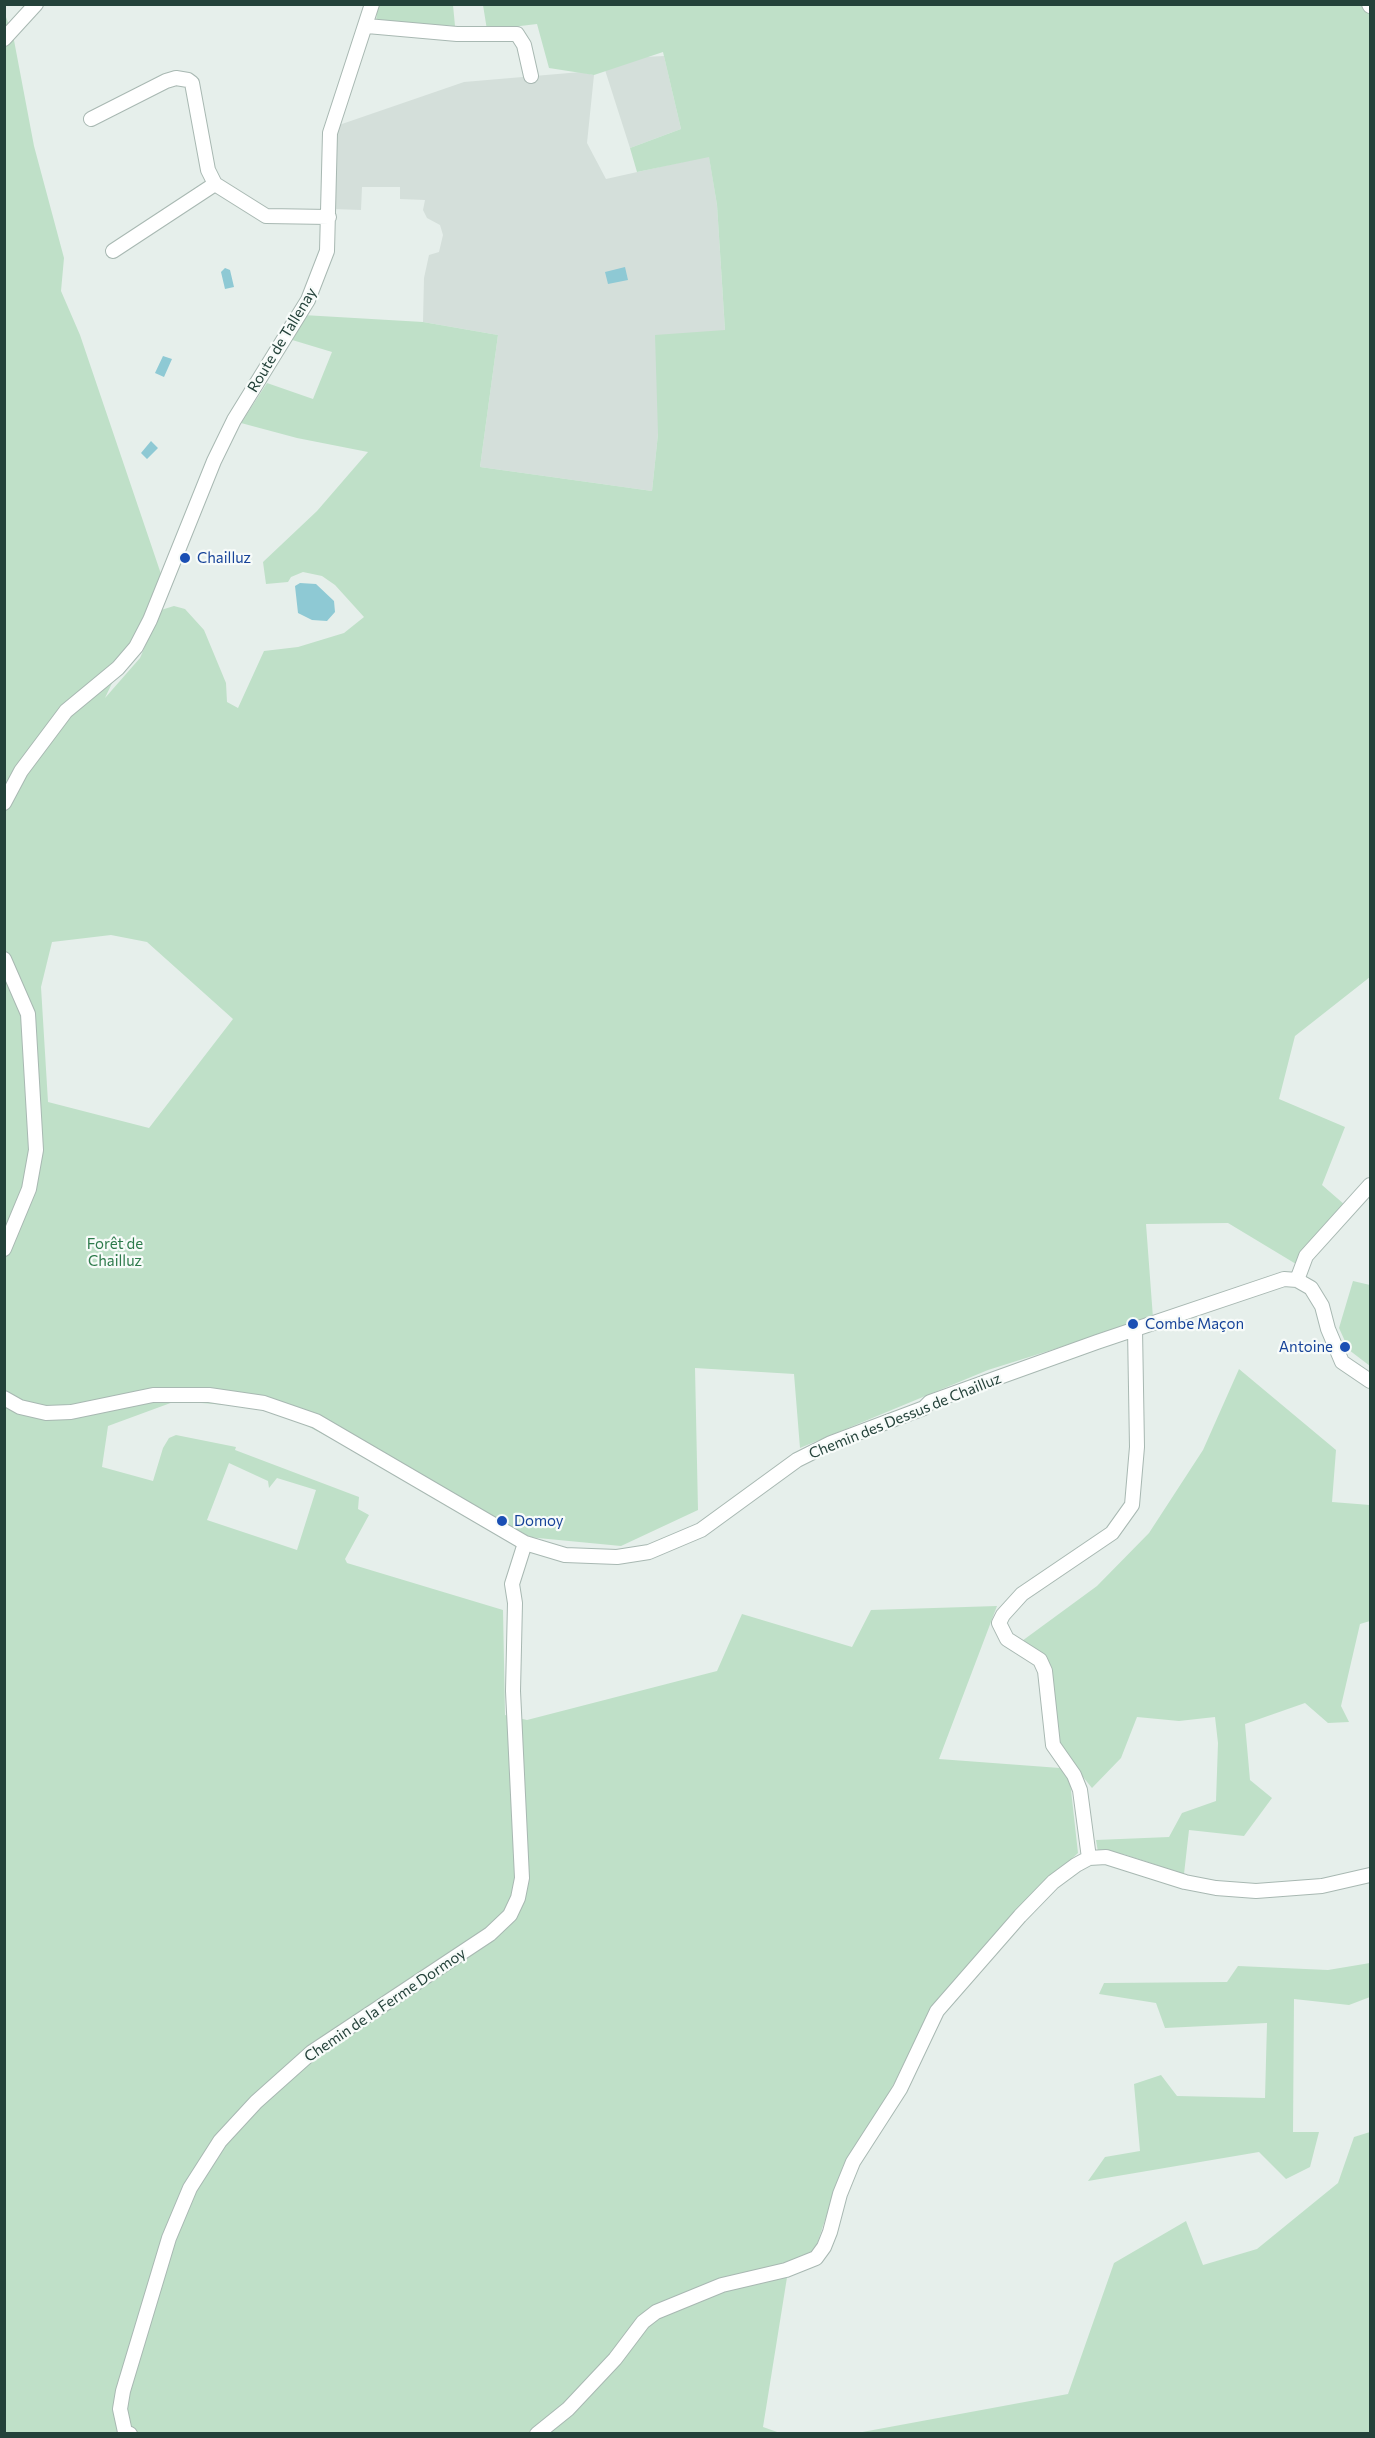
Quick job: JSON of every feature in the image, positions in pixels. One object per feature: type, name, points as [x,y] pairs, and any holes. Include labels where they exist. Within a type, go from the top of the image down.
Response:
[{"type":"street","points":[[4,39],[36,4]]},
{"type":"street","name":"Route de Tallenay","points":[[4,803],[32,755],[66,711],[118,668],[136,647],[161,594],[210,472],[234,420],[308,300],[327,251],[330,134],[368,26],[372,4]]},
{"type":"street","points":[[368,26],[457,34],[517,34],[524,45],[531,76]]},
{"type":"street","points":[[91,119],[166,81],[176,78],[188,80],[192,83],[208,170],[215,184],[266,216],[329,217]]},
{"type":"street","points":[[113,252],[215,184]]},
{"type":"street","points":[[4,959],[28,1014],[36,1150],[29,1189],[4,1249]]},
{"type":"street","points":[[1371,1185],[1331,1232],[1306,1256],[1297,1280],[1317,1294],[1342,1362],[1371,1381]]},
{"type":"street","name":"Chemin des Dessus de Chailluz","points":[[4,1398],[20,1407],[46,1413],[70,1412],[153,1395],[210,1395],[264,1402],[316,1421],[525,1543],[582,1557],[617,1557],[649,1552],[701,1530],[797,1460],[831,1443],[924,1408],[930,1402],[1136,1329],[1284,1280],[1297,1280]]},
{"type":"street","points":[[1089,1858],[1080,1790],[1074,1775],[1053,1745],[1045,1671],[1040,1660],[1006,1639],[999,1623],[1003,1615],[1022,1594],[1112,1533],[1132,1505],[1137,1447],[1136,1329]]},
{"type":"street","name":"Chemin de la Ferme Dormoy","points":[[130,2433],[125,2432],[120,2409],[123,2391],[169,2238],[189,2188],[220,2141],[256,2102],[312,2052],[490,1934],[510,1915],[518,1898],[522,1878],[513,1691],[515,1603],[512,1584],[525,1543]]},
{"type":"street","points":[[537,2433],[568,2409],[615,2359],[643,2322],[656,2312],[722,2285],[786,2270],[816,2258],[830,2232],[840,2194],[853,2162],[900,2089],[937,2011],[1005,1931],[1053,1882],[1076,1864],[1089,1858],[1106,1857],[1185,1882],[1216,1888],[1256,1891],[1322,1886],[1371,1875]]},
{"type":"shaded area","points":[[664,56],[681,129],[630,148],[605,70],[643,57]]},
{"type":"shaded area","points":[[581,72],[594,75],[587,143],[606,179],[709,156],[717,205],[725,330],[658,434],[652,491],[480,467],[498,335],[423,322],[424,278],[429,255],[439,252],[443,235],[440,225],[427,218],[423,210],[425,200],[400,199],[400,187],[362,187],[361,210],[333,209],[334,141],[339,125],[464,82]]},
{"type":"green space","points":[[378,5],[453,5],[455,26],[376,21]]},
{"type":"green space","name":"Forêt de Chailluz","points":[[483,5],[1370,5],[1370,977],[1295,1036],[1279,1099],[1345,1127],[1322,1185],[1345,1205],[1296,1264],[1228,1223],[1146,1224],[1153,1318],[988,1370],[800,1448],[794,1374],[695,1368],[698,1510],[621,1546],[517,1536],[294,1419],[251,1407],[176,1401],[108,1426],[102,1467],[153,1481],[163,1448],[169,1438],[176,1435],[236,1447],[235,1450],[359,1497],[358,1509],[369,1515],[345,1559],[347,1563],[503,1610],[505,1715],[527,1720],[717,1671],[742,1614],[852,1647],[871,1610],[997,1606],[939,1759],[1060,1768],[1070,1781],[1078,1853],[1050,1879],[928,2014],[882,2108],[843,2166],[814,2253],[789,2265],[763,2427],[780,2433],[5,2433],[4,12],[13,35],[34,146],[64,258],[61,291],[80,335],[162,577],[105,698],[140,658],[161,610],[174,606],[185,609],[204,630],[226,683],[227,702],[238,708],[264,651],[298,647],[344,633],[364,617],[335,585],[322,576],[303,572],[291,577],[288,582],[266,584],[263,562],[317,511],[368,452],[297,438],[241,423],[267,383],[313,399],[332,352],[289,339],[303,315],[423,322],[498,335],[480,467],[652,491],[658,434],[655,335],[725,330],[717,205],[709,157],[637,172],[630,148],[681,129],[663,52],[594,75],[549,68],[537,24],[487,30]],"holes":[[[111,935],[147,942],[233,1019],[149,1128],[48,1102],[41,987],[52,942]],[[229,1463],[268,1481],[269,1488],[277,1478],[316,1490],[297,1550],[207,1520]]]},
{"type":"green space","points":[[1353,1281],[1370,1285],[1370,1366],[1349,1350],[1339,1328]]},
{"type":"green space","points":[[1239,1369],[1336,1450],[1332,1502],[1370,1505],[1370,1621],[1360,1624],[1341,1706],[1349,1722],[1328,1723],[1305,1703],[1245,1724],[1250,1780],[1272,1798],[1244,1836],[1189,1830],[1184,1874],[1123,1854],[1098,1852],[1096,1840],[1169,1837],[1182,1813],[1216,1801],[1218,1743],[1215,1717],[1179,1721],[1137,1717],[1121,1758],[1092,1788],[1057,1745],[1050,1664],[1022,1641],[1097,1586],[1149,1533],[1203,1450]]},
{"type":"green space","points":[[1370,1963],[1370,1997],[1349,2005],[1294,1999],[1293,2132],[1319,2132],[1310,2167],[1286,2179],[1259,2152],[1088,2181],[1105,2157],[1140,2151],[1134,2084],[1161,2075],[1177,2096],[1265,2098],[1267,2023],[1165,2028],[1156,2003],[1099,1994],[1104,1983],[1227,1982],[1238,1966],[1328,1970]]},
{"type":"green space","points":[[1370,2132],[1370,2433],[857,2433],[1068,2394],[1114,2263],[1186,2221],[1203,2265],[1257,2249],[1338,2183],[1354,2137]]},
{"type":"water","points":[[625,267],[628,280],[608,284],[605,272]]},
{"type":"water","points":[[225,268],[230,270],[234,287],[225,289],[221,272]]},
{"type":"water","points":[[163,356],[172,359],[164,377],[155,373]]},
{"type":"water","points":[[151,441],[158,448],[147,459],[141,453]]},
{"type":"water","points":[[300,583],[316,584],[334,601],[335,612],[327,621],[312,620],[298,613],[295,586]]},
{"type":"place","name":"Chailluz","points":[[185,558]]},
{"type":"place","name":"Combe Maçon","points":[[1133,1324]]},
{"type":"place","name":"Antoine","points":[[1345,1347]]},
{"type":"place","name":"Domoy","points":[[502,1521]]}]
